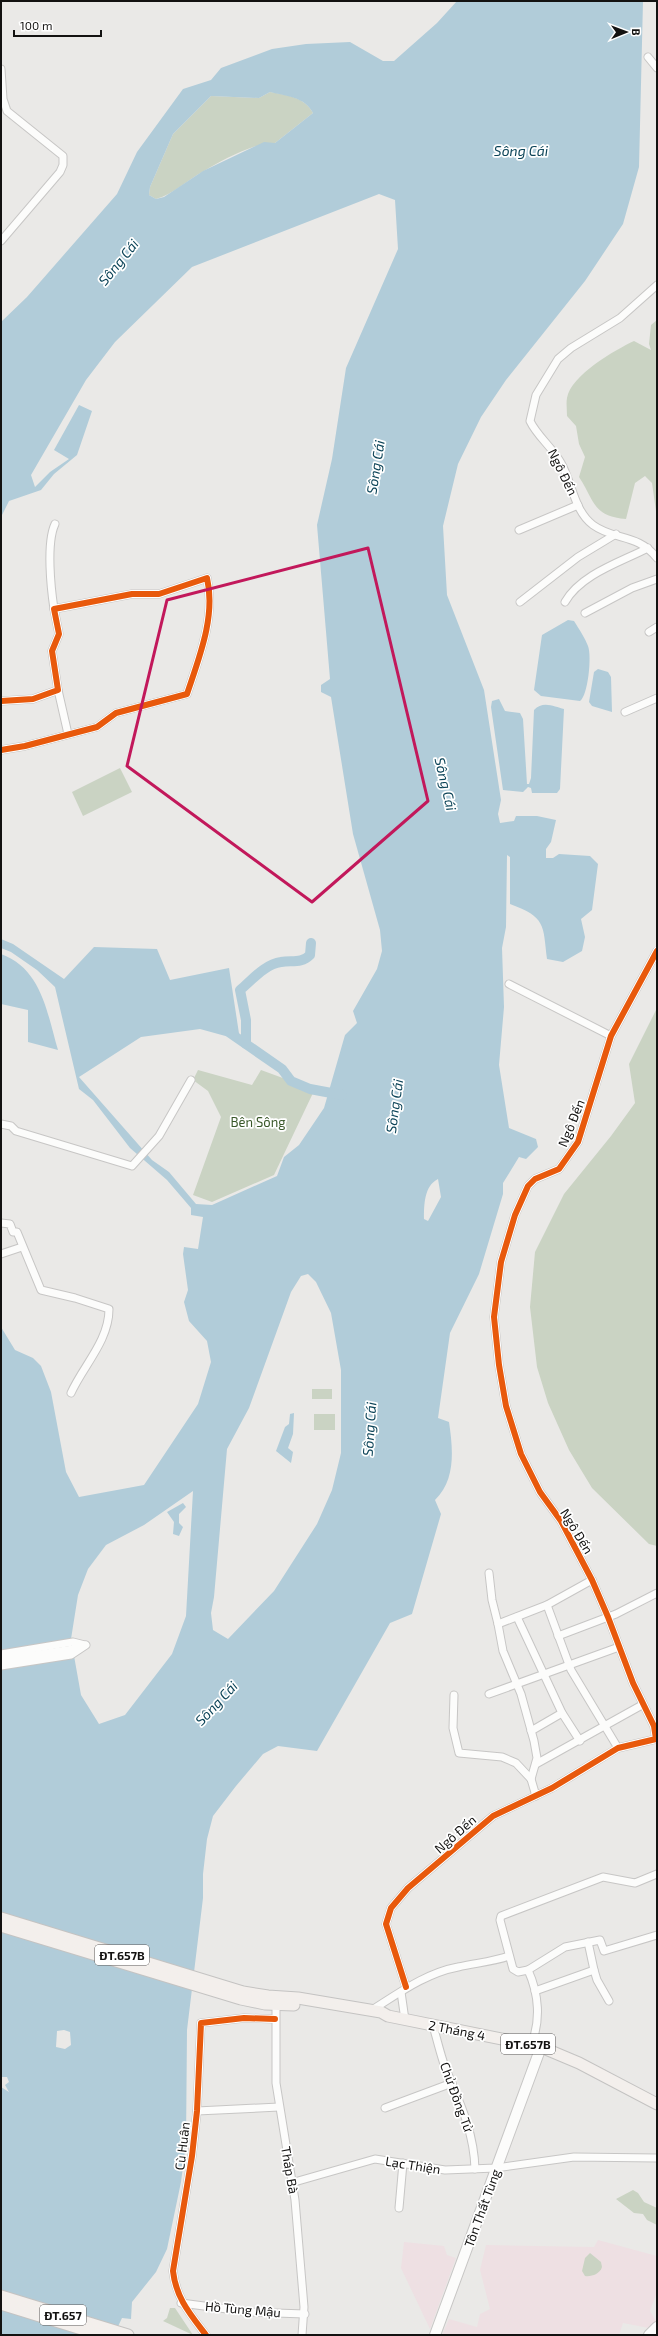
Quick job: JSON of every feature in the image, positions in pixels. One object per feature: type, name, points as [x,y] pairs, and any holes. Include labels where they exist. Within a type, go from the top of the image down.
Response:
[{"type":"main road","name":"ĐT.657B","points":[[1,1918],[242,1996]]},
{"type":"main road","name":"ĐT.657B","points":[[1,1926],[242,1996]]},
{"type":"main road","name":"2 Tháng 4","points":[[242,1996],[276,2005],[298,2005],[380,2018],[388,2016]]},
{"type":"main road","name":"2 Tháng 4","points":[[242,1996],[298,1998],[372,2010],[405,2020],[537,2046],[579,2063],[657,2104]]},
{"type":"main road","name":"Tôn Thất Tùng","points":[[435,2335],[528,2080],[537,2046]]},
{"type":"main road","name":"ĐT.657","points":[[1,2296],[127,2334]]},
{"type":"main road","name":"ĐT.657","points":[[1,2304],[101,2335]]},
{"type":"main road","points":[[649,2335],[657,2327]]},
{"type":"street","points":[[648,58],[657,68]]},
{"type":"street","points":[[1,68],[3,99],[7,111],[63,156],[63,165],[60,172],[27,213],[1,241]]},
{"type":"street","name":"Ngô Đến","points":[[657,285],[620,318],[565,352],[549,372],[533,402],[530,421],[536,431],[552,448],[560,462],[578,505],[594,525],[638,541],[648,548],[657,558]]},
{"type":"street","points":[[519,530],[578,505]]},
{"type":"street","points":[[55,524],[51,550],[50,587],[59,634],[52,651],[58,690],[68,734]]},
{"type":"street","points":[[520,602],[578,557],[616,534]]},
{"type":"street","points":[[565,602],[570,594],[594,575],[648,548]]},
{"type":"street","points":[[1,750],[25,746],[97,727],[116,713],[187,694],[202,650],[211,605],[210,588],[207,578],[159,594],[132,594],[54,609]]},
{"type":"street","points":[[585,612],[632,588],[657,579]]},
{"type":"street","points":[[648,632],[657,627]]},
{"type":"street","points":[[1,701],[33,699],[58,690]]},
{"type":"street","points":[[625,712],[657,698]]},
{"type":"street","name":"Ngô Đến","points":[[405,2020],[404,1989],[387,1931],[387,1918],[391,1908],[408,1888],[493,1816],[536,1796],[618,1748],[656,1738],[655,1724],[642,1705],[608,1616],[592,1580],[561,1521],[540,1492],[521,1454],[506,1406],[499,1365],[494,1317],[501,1262],[515,1215],[528,1186],[535,1179],[559,1169],[578,1142],[611,1036],[657,951]]},
{"type":"street","points":[[508,984],[611,1036]]},
{"type":"street","points":[[1,1124],[11,1126],[16,1131],[131,1165],[147,1151],[163,1130],[191,1080]]},
{"type":"street","points":[[1,1223],[10,1224],[13,1232],[17,1232],[41,1290],[109,1309],[98,1350],[85,1367],[71,1393]]},
{"type":"street","points":[[1,1254],[22,1247]]},
{"type":"street","points":[[489,1573],[492,1600],[503,1652],[517,1683],[536,1753],[536,1764],[531,1779]]},
{"type":"street","points":[[498,1624],[546,1605],[592,1580]]},
{"type":"street","points":[[558,1636],[636,1605],[657,1593]]},
{"type":"street","points":[[546,1605],[569,1665],[618,1748]]},
{"type":"street","points":[[517,1617],[562,1713],[580,1740]]},
{"type":"street","points":[[1,1654],[86,1645],[71,1655],[1,1666]]},
{"type":"street","points":[[1,1660],[75,1646]]},
{"type":"street","points":[[489,1694],[619,1647]]},
{"type":"street","points":[[454,1695],[454,1728],[459,1753],[502,1757],[516,1763],[531,1779],[536,1796]]},
{"type":"street","points":[[536,1764],[642,1705]]},
{"type":"street","points":[[531,1731],[562,1713]]},
{"type":"street","points":[[657,1874],[635,1883],[603,1877],[502,1916],[500,1920],[513,1969],[518,1972],[528,1970],[565,1947],[600,1940],[604,1951],[657,1935]]},
{"type":"street","points":[[588,1942],[597,1980],[609,2001]]},
{"type":"street","points":[[372,2010],[404,1989],[457,1967],[489,1963],[509,1956]]},
{"type":"street","points":[[528,1970],[535,1991],[538,2026],[537,2046]]},
{"type":"street","points":[[535,1991],[594,1970]]},
{"type":"street","name":"Tháp Bà","points":[[276,2005],[275,2019],[278,2107],[295,2200],[305,2314],[302,2335]]},
{"type":"street","name":"Cù Huân","points":[[206,2335],[181,2303],[175,2287],[173,2271],[192,2156],[197,2112],[201,2023],[244,2018],[275,2019]]},
{"type":"street","name":"Chử Đồng Tử","points":[[433,2026],[452,2083],[467,2119],[474,2148],[475,2169]]},
{"type":"street","points":[[385,2108],[452,2083]]},
{"type":"street","points":[[197,2112],[278,2107]]},
{"type":"street","name":"Lạc Thiện","points":[[291,2183],[367,2160],[375,2159],[435,2170],[496,2168],[574,2157],[657,2158]]},
{"type":"street","points":[[399,2208],[403,2163]]},
{"type":"street","name":"Hồ Tùng Mậu","points":[[181,2303],[250,2312],[305,2314]]},
{"type":"highlighted area","points":[[368,548],[428,801],[312,902],[127,766],[167,600]]},
{"type":"shaded area","points":[[598,2240],[657,2256],[657,2292],[650,2311],[656,2321],[649,2328],[623,2323],[619,2335],[442,2335],[449,2319],[477,2327],[480,2314],[490,2309],[480,2270],[486,2245],[594,2247]]},
{"type":"shaded area","points":[[404,2242],[444,2246],[447,2255],[456,2258],[430,2329],[401,2268]]},
{"type":"green space","points":[[270,92],[300,100],[310,108],[313,113],[275,143],[248,149],[229,157],[163,197],[156,199],[149,195],[150,187],[173,134],[211,96],[259,98]]},
{"type":"green space","points":[[657,320],[657,518],[652,483],[645,476],[635,483],[626,519],[615,517],[600,511],[579,477],[585,457],[579,444],[576,426],[567,416],[567,398],[570,389],[585,372],[616,350],[634,341],[651,350],[649,344],[651,325]]},
{"type":"green space","points":[[120,768],[132,792],[83,816],[72,792]]},
{"type":"green space","points":[[657,1008],[657,1546],[649,1544],[592,1488],[569,1450],[548,1403],[537,1367],[530,1307],[535,1252],[564,1194],[611,1136],[635,1103],[629,1064]]},
{"type":"green space","name":"Bên Sông","points":[[198,1070],[252,1085],[261,1070],[291,1081],[313,1093],[274,1175],[212,1202],[193,1195],[221,1117],[208,1091],[193,1080]]},
{"type":"green space","points":[[312,1389],[332,1389],[332,1399],[312,1399]]},
{"type":"green space","points":[[314,1414],[335,1414],[335,1430],[314,1430]]},
{"type":"green space","points":[[633,2190],[638,2193],[644,2202],[657,2208],[657,2225],[647,2220],[643,2214],[634,2213],[616,2199]]},
{"type":"green space","points":[[590,2253],[601,2262],[602,2267],[599,2272],[590,2276],[585,2276],[582,2271],[585,2258]]},
{"type":"green space","points":[[170,2308],[175,2308],[193,2335],[163,2321],[167,2318]]},
{"type":"water","name":"Sông Cái","points":[[457,1],[643,1],[639,167],[623,224],[585,281],[506,380],[481,417],[458,464],[443,526],[447,595],[484,690],[501,800],[498,814],[500,823],[514,821],[516,816],[537,816],[556,820],[551,842],[546,849],[546,858],[553,858],[559,854],[590,856],[598,864],[592,910],[581,919],[585,937],[582,951],[563,962],[547,959],[543,930],[536,918],[530,913],[510,904],[510,857],[507,855],[506,927],[502,948],[504,1007],[499,1065],[509,1128],[536,1139],[538,1147],[526,1159],[519,1157],[503,1183],[503,1194],[479,1274],[450,1333],[438,1418],[449,1422],[452,1453],[450,1474],[442,1492],[435,1500],[441,1514],[412,1614],[390,1623],[317,1751],[278,1746],[263,1754],[213,1816],[207,1839],[203,1874],[203,1898],[187,2030],[186,2143],[181,2182],[167,2249],[156,2272],[132,2302],[131,2319],[122,2318],[114,2335],[1,2335],[1,2087],[9,2092],[5,2085],[9,2082],[7,2077],[1,2077],[1,1327],[15,1350],[33,1358],[41,1366],[51,1392],[66,1472],[79,1497],[144,1485],[198,1404],[211,1362],[207,1341],[189,1321],[184,1302],[188,1290],[183,1254],[184,1247],[198,1249],[203,1217],[191,1215],[191,1208],[167,1180],[130,1148],[93,1100],[79,1089],[55,987],[37,970],[11,952],[1,948],[1,939],[13,944],[64,979],[94,947],[157,949],[170,980],[229,968],[240,1040],[200,1029],[141,1037],[79,1077],[152,1160],[169,1172],[196,1204],[212,1205],[277,1176],[284,1157],[299,1145],[324,1108],[345,1035],[357,1023],[353,1011],[377,969],[382,951],[380,930],[353,834],[331,697],[321,692],[321,685],[330,679],[317,525],[332,459],[346,368],[398,249],[395,200],[379,194],[192,267],[115,342],[86,380],[31,475],[35,487],[50,472],[69,459],[54,450],[79,405],[92,411],[77,455],[54,474],[41,490],[9,501],[1,517],[1,322],[27,297],[117,194],[137,152],[183,89],[211,80],[221,68],[272,49],[306,44],[350,42],[383,61],[394,61],[437,23]],"holes":[[[270,92],[289,96],[300,100],[310,108],[313,113],[275,143],[264,142],[203,171],[164,197],[156,199],[149,195],[150,187],[173,134],[211,96],[259,98]],[[438,1179],[441,1197],[428,1221],[424,1219],[425,1202],[427,1191],[433,1182]],[[308,1274],[316,1282],[331,1313],[341,1370],[341,1453],[332,1490],[317,1524],[274,1591],[228,1639],[213,1630],[211,1613],[214,1597],[227,1449],[249,1408],[291,1292],[301,1276]],[[193,1491],[186,1616],[172,1654],[125,1715],[99,1724],[81,1695],[71,1639],[78,1595],[88,1569],[106,1545],[144,1525]],[[64,2030],[70,2032],[71,2045],[65,2049],[56,2047],[57,2031]]]},
{"type":"water","points":[[568,620],[574,621],[588,646],[589,651],[590,658],[587,684],[583,698],[580,701],[541,696],[534,690],[542,635]]},
{"type":"water","points":[[598,669],[608,672],[611,677],[612,712],[592,706],[589,702],[594,672]]},
{"type":"water","points":[[499,699],[505,711],[520,713],[523,719],[527,784],[529,784],[531,778],[534,710],[541,705],[564,709],[560,789],[557,793],[532,793],[531,788],[528,787],[523,792],[503,790],[491,707],[492,701]]},
{"type":"water","points":[[1,954],[15,961],[26,970],[34,981],[46,1007],[58,1050],[28,1042],[28,1010],[1,1004]]},
{"type":"water","points":[[294,1413],[293,1434],[288,1448],[293,1452],[291,1463],[276,1451],[285,1427],[289,1424],[290,1414]]},
{"type":"water","points":[[183,1503],[186,1507],[179,1514],[179,1523],[183,1527],[179,1536],[173,1534],[174,1522],[167,1512]]},
{"type":"waterway","points":[[246,1044],[246,1020],[240,990],[264,969],[275,963],[300,961],[307,958],[310,955],[311,943]]},
{"type":"waterway","points":[[230,1033],[282,1069],[291,1081],[310,1089],[342,1095]]},
{"type":"cycle path","points":[[1,701],[33,699],[58,690],[52,651],[59,634],[54,609],[132,594],[159,594],[207,578],[209,592],[208,622],[201,651],[187,694],[116,713],[97,727],[25,746],[1,750]]},
{"type":"cycle path","points":[[406,1987],[386,1924],[391,1908],[408,1888],[493,1816],[552,1788],[618,1748],[656,1739],[654,1726],[633,1683],[592,1580],[561,1521],[540,1492],[521,1454],[506,1406],[499,1365],[494,1317],[501,1262],[515,1215],[528,1186],[535,1179],[559,1169],[578,1142],[611,1036],[657,951]]},
{"type":"cycle path","points":[[206,2335],[189,2313],[181,2298],[177,2289],[173,2271],[192,2156],[197,2111],[201,2023],[244,2018],[275,2019]]}]
